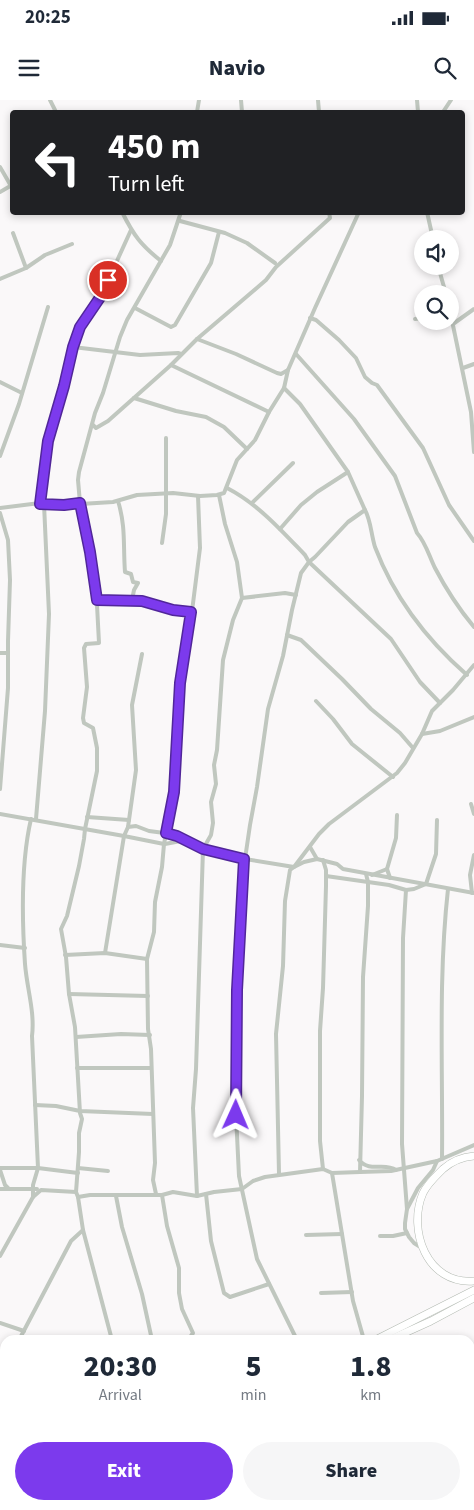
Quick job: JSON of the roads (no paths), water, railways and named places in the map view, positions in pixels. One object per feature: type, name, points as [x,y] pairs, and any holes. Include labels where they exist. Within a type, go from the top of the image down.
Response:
[{"type":"highway","points":[[474,1156],[466,1156],[451,1162],[432,1180],[424,1192],[417,1226],[422,1248],[429,1261],[445,1275],[453,1279],[474,1281]]},
{"type":"highway","points":[[385,1335],[474,1290]]},
{"type":"highway","points":[[400,1335],[432,1321],[474,1298]]},
{"type":"street","points":[[0,167],[10,182]]},
{"type":"street","points":[[124,215],[131,230],[143,246],[162,261]]},
{"type":"street","points":[[111,1335],[83,1230],[76,1192],[79,1133],[82,1119],[76,1037],[68,994],[62,928],[67,916],[79,866],[97,771],[97,748],[94,730],[84,723],[83,718],[87,687],[84,648],[86,644],[99,643],[97,600],[80,503],[78,480],[95,413],[120,337],[162,261],[180,221],[181,215]]},
{"type":"street","points":[[93,425],[96,428],[108,421],[134,398],[197,339],[266,280],[276,266],[330,218],[330,215]]},
{"type":"street","points":[[0,508],[42,504],[64,505],[118,501],[137,495],[173,493],[198,496],[219,495],[224,492],[237,460],[256,440],[269,412],[284,388],[288,370],[310,318],[358,215]]},
{"type":"street","points":[[428,215],[431,230]]},
{"type":"street","points":[[180,221],[226,233],[247,243],[274,263]]},
{"type":"street","points":[[33,1197],[33,1185],[38,1168],[32,1036],[34,1020],[25,965],[24,864],[34,819],[46,711],[49,614],[42,504],[48,441],[80,327],[101,296],[131,230]]},
{"type":"street","points":[[135,308],[171,326],[175,325],[211,263],[219,232]]},
{"type":"street","points":[[13,233],[26,268]]},
{"type":"street","points":[[0,279],[26,268],[45,255],[72,244]]},
{"type":"street","points":[[0,456],[22,393],[48,307]]},
{"type":"street","points":[[459,320],[474,309]]},
{"type":"street","points":[[310,318],[316,320],[340,340],[356,358],[365,377],[377,385],[394,407],[417,441],[424,448],[448,505],[474,541]]},
{"type":"street","points":[[454,330],[473,411],[474,452]]},
{"type":"street","points":[[197,339],[277,373],[281,374],[288,370]]},
{"type":"street","points":[[73,347],[140,354],[181,354]]},
{"type":"street","points":[[296,354],[354,419],[396,476],[417,534],[424,541],[434,566],[451,597],[474,627]]},
{"type":"street","points":[[463,368],[474,364]]},
{"type":"street","points":[[171,365],[269,412]]},
{"type":"street","points":[[0,382],[22,393]]},
{"type":"street","points":[[284,388],[300,404],[348,472],[369,517],[370,532],[396,593],[445,654],[467,675]]},
{"type":"street","points":[[134,398],[176,412],[206,416],[224,427],[247,448]]},
{"type":"street","points":[[162,543],[166,514],[166,438]]},
{"type":"street","points":[[252,503],[292,463]]},
{"type":"street","points":[[280,529],[301,505],[316,492],[348,472]]},
{"type":"street","points":[[227,488],[252,503],[280,529],[305,555],[309,562],[391,639],[420,682],[440,703]]},
{"type":"street","points":[[197,1196],[193,1108],[203,849],[211,835],[213,823],[211,802],[216,784],[214,765],[217,750],[224,660],[233,620],[242,598],[237,562],[225,524],[219,495]]},
{"type":"street","points":[[156,1194],[153,1180],[156,1163],[150,1034],[148,1029],[147,959],[154,932],[155,902],[174,792],[180,683],[200,548],[198,496]]},
{"type":"street","points":[[118,501],[123,519],[125,538],[125,572],[131,574],[133,582],[138,583],[132,600]]},
{"type":"street","points":[[294,1335],[257,1259],[239,1176],[236,1115],[236,1034],[244,859],[268,709],[302,573],[309,562],[354,517],[365,510]]},
{"type":"street","points":[[0,513],[9,549],[10,580],[8,688],[0,788]]},
{"type":"street","points":[[242,598],[285,593],[296,595]]},
{"type":"street","points":[[97,600],[132,600],[191,612]]},
{"type":"street","points":[[287,635],[301,640],[372,709],[400,733],[413,748]]},
{"type":"street","points":[[0,653],[8,653]]},
{"type":"street","points":[[105,953],[124,836],[128,827],[136,770],[132,705],[142,654]]},
{"type":"street","points":[[279,1174],[276,1034],[283,966],[285,901],[290,870],[329,824],[393,777],[405,763],[422,734],[432,711],[467,675],[474,665]]},
{"type":"street","points":[[316,701],[352,744],[393,777]]},
{"type":"street","points":[[422,734],[440,731],[473,718]]},
{"type":"street","points":[[471,804],[474,814]]},
{"type":"street","points":[[0,814],[164,844],[186,840]]},
{"type":"street","points":[[390,878],[387,869],[396,838],[397,815]]},
{"type":"street","points":[[87,817],[129,820]]},
{"type":"street","points":[[326,876],[389,885],[406,890],[426,884],[436,854],[437,820]]},
{"type":"street","points":[[128,827],[136,826],[149,831],[172,834],[203,849],[244,859],[294,867],[317,859],[337,864],[344,869],[366,874],[473,893],[470,875],[474,855]]},
{"type":"street","points":[[172,834],[179,842]]},
{"type":"street","points":[[310,847],[317,859]]},
{"type":"street","points":[[323,860],[326,876],[320,1031],[320,1142],[323,1169]]},
{"type":"street","points":[[372,874],[387,869]]},
{"type":"street","points":[[360,1172],[363,977],[368,882],[366,874]]},
{"type":"street","points":[[442,1159],[441,1006],[444,930],[448,889]]},
{"type":"street","points":[[406,890],[403,947],[402,1144],[407,1209],[405,1223],[407,1233],[414,1243],[422,1248]]},
{"type":"street","points":[[0,945],[25,948]]},
{"type":"street","points":[[65,955],[105,953],[147,959]]},
{"type":"street","points":[[68,994],[148,996]]},
{"type":"street","points":[[76,1037],[150,1034]]},
{"type":"street","points":[[77,1068],[151,1068]]},
{"type":"street","points":[[36,1105],[56,1106],[80,1111],[153,1114]]},
{"type":"street","points":[[78,1197],[90,1195],[162,1195],[173,1192],[197,1196],[242,1189],[253,1181],[279,1174],[323,1169],[332,1173],[397,1170],[437,1161],[474,1145]]},
{"type":"street","points":[[360,1160],[364,1166],[371,1168],[390,1167],[397,1170]]},
{"type":"street","points":[[407,1209],[418,1188],[433,1170],[437,1161]]},
{"type":"street","points":[[8,1188],[5,1185],[0,1169],[99,1169],[108,1171]]},
{"type":"street","points":[[332,1173],[352,1292],[363,1335]]},
{"type":"street","points":[[406,1197],[418,1188]]},
{"type":"street","points":[[0,1189],[76,1192]]},
{"type":"street","points":[[0,1256],[33,1197],[41,1190]]},
{"type":"street","points":[[206,1194],[211,1241],[224,1293],[230,1297],[269,1284]]},
{"type":"street","points":[[162,1195],[167,1226],[179,1268],[179,1293],[182,1309],[193,1333],[192,1335]]},
{"type":"street","points":[[116,1196],[122,1227],[142,1294],[150,1335]]},
{"type":"street","points":[[22,1335],[71,1241],[83,1230]]},
{"type":"street","points":[[380,1236],[407,1233]]},
{"type":"street","points":[[306,1235],[342,1234]]},
{"type":"street","points":[[321,1293],[352,1292]]},
{"type":"street","points":[[0,1323],[24,1331]]}]
